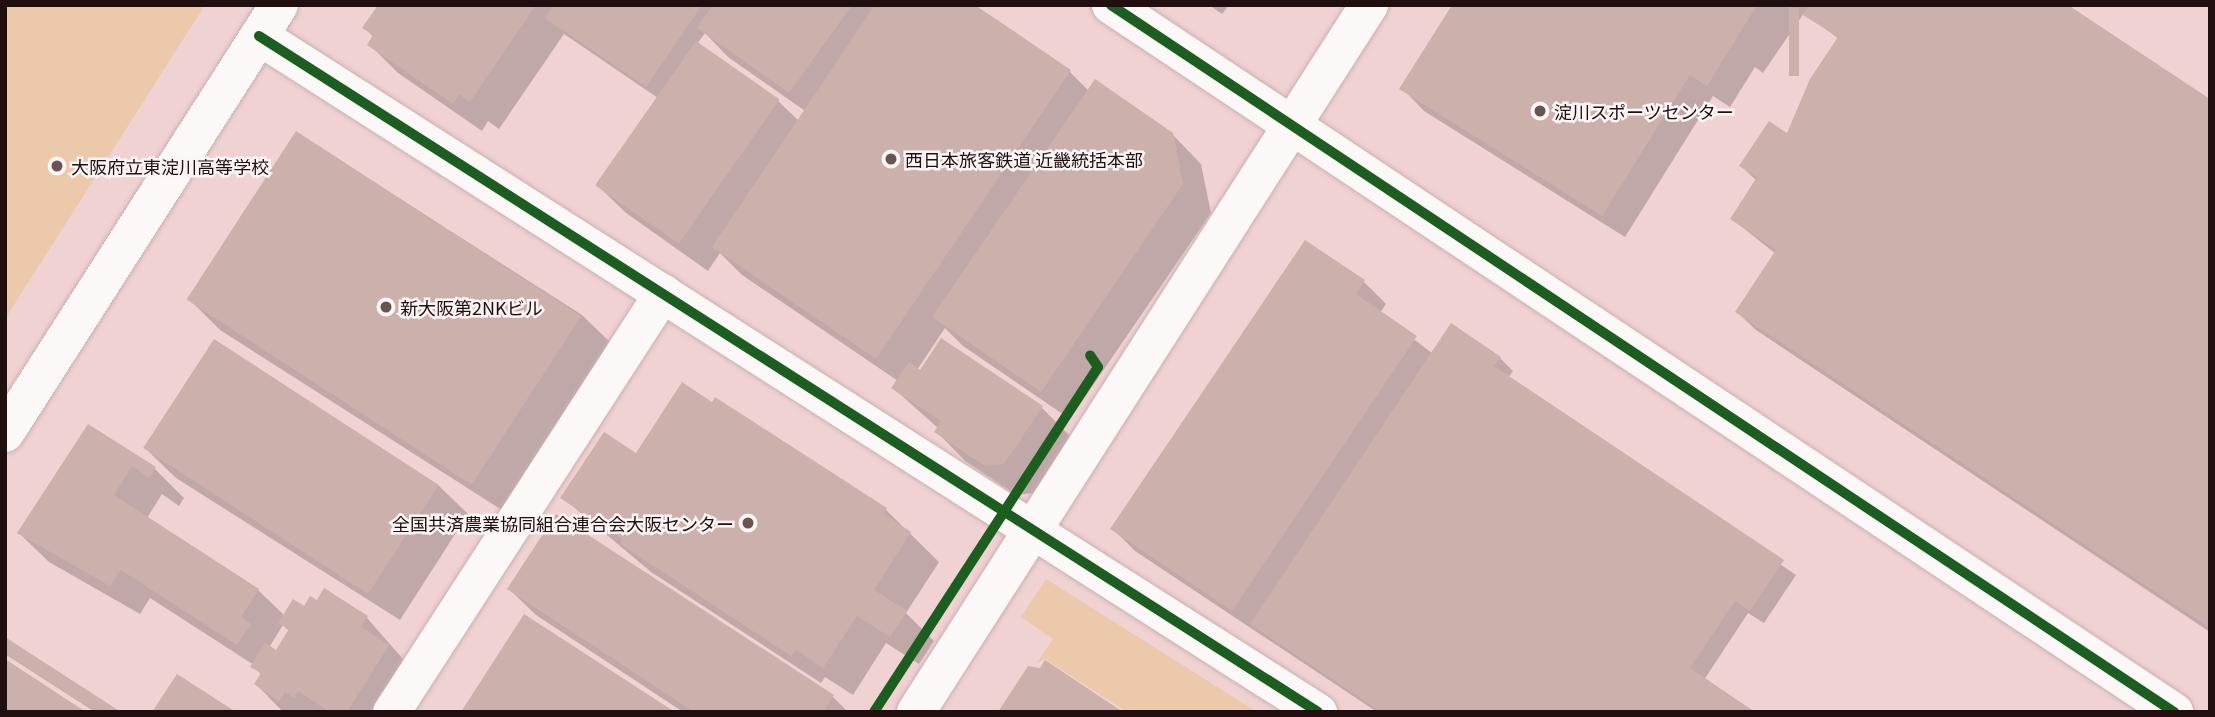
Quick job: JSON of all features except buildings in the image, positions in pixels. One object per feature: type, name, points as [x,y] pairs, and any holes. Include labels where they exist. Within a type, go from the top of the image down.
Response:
[{"type":"street","points":[[1111,5],[1290,127],[2174,712]]},
{"type":"street","points":[[916,712],[1369,5]]},
{"type":"street","points":[[5,433],[269,21],[663,292],[1318,712]]},
{"type":"street","points":[[391,712],[663,292]]},
{"type":"shaded area","name":"大阪府立東淀川高等学校","points":[[5,5],[205,5],[5,319]]},
{"type":"shaded area","points":[[1046,579],[1257,712],[1127,712],[1045,659],[1037,663],[1053,639],[1021,617]]},
{"type":"cycle path","points":[[1111,5],[2174,712]]},
{"type":"cycle path","points":[[259,36],[1318,712]]},
{"type":"cycle path","points":[[874,712],[1098,367],[1090,355]]},
{"type":"place","name":"淀川スポーツセンター","points":[[1540,111]]},
{"type":"place","name":"西日本旅客鉄道 近畿統括本部","points":[[891,159]]},
{"type":"place","name":"大阪府立東淀川高等学校","points":[[57,166]]},
{"type":"place","name":"新大阪第2NKビル","points":[[386,307]]},
{"type":"place","name":"全国共済農業協同組合連合会大阪センター","points":[[748,523]]}]
